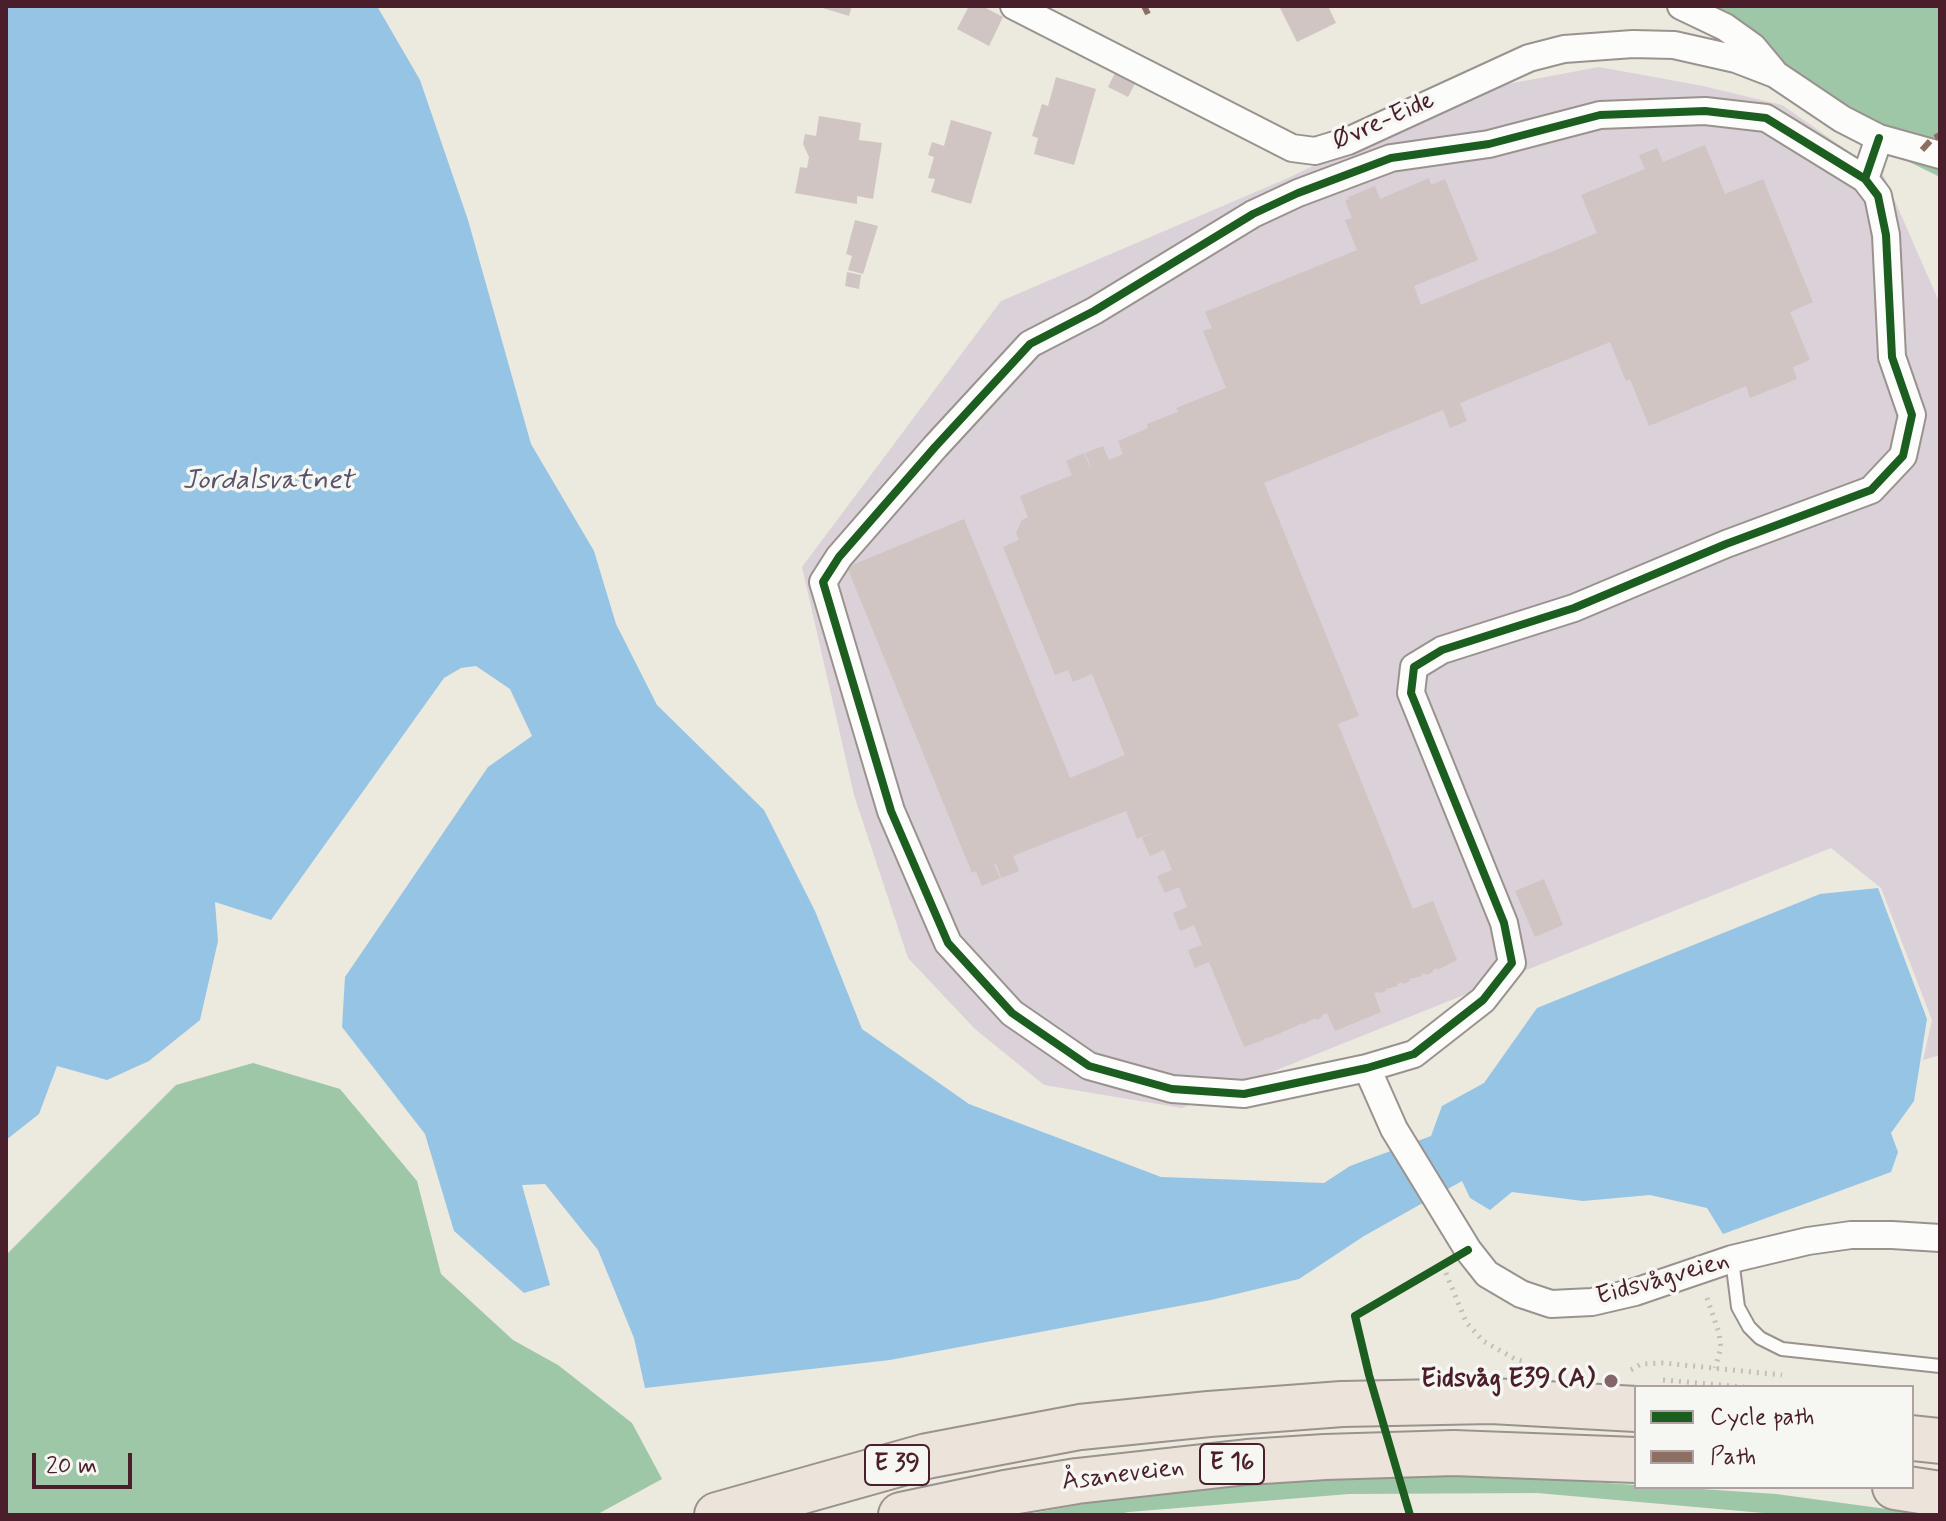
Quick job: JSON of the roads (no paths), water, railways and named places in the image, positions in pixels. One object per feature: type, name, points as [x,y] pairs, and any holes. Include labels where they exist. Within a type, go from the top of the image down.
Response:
[{"type":"highway","name":"E 39","points":[[717,1515],[927,1456],[1080,1427],[1342,1404],[1491,1401],[1634,1389]]},
{"type":"highway","points":[[1914,1438],[1940,1441]]},
{"type":"highway","name":"Åsaneveien","points":[[901,1515],[1077,1481],[1263,1461],[1441,1453],[1634,1460]]},
{"type":"highway","points":[[1908,1489],[1940,1494]]},
{"type":"street","name":"Øvre-Eide","points":[[1014,6],[1292,148],[1315,151],[1348,141],[1529,58],[1564,49],[1633,44],[1674,45],[1736,59],[1775,74],[1842,119],[1879,138],[1940,155]]},
{"type":"street","name":"Øvre-Eide","points":[[1681,6],[1725,27],[1753,47],[1775,74]]},
{"type":"street","points":[[1705,111],[1766,118],[1865,179],[1878,196],[1886,235],[1892,357],[1912,415],[1903,456],[1871,490],[1726,544],[1574,608],[1442,650],[1414,667],[1411,693],[1504,923],[1512,963],[1483,1000],[1414,1054],[1367,1068],[1244,1094],[1172,1089],[1089,1066],[1012,1013],[948,943],[891,811],[823,582],[839,557],[1030,344],[1094,311],[1253,214],[1298,193],[1391,158],[1489,144],[1600,115],[1705,111]]},
{"type":"street","points":[[1865,179],[1879,138]]},
{"type":"street","name":"Eidsvågveien","points":[[1367,1068],[1394,1129],[1468,1250],[1487,1274],[1521,1294],[1551,1304],[1592,1302],[1635,1292],[1732,1259],[1808,1241],[1851,1235],[1940,1238]]},
{"type":"lane","points":[[1732,1259],[1738,1307],[1749,1327],[1760,1338],[1782,1349],[1940,1366]]},
{"type":"water","name":"Jordalsvatnet","points":[[6,6],[377,6],[420,80],[468,220],[531,444],[594,551],[616,624],[657,705],[764,810],[815,911],[862,1029],[969,1104],[1161,1177],[1324,1183],[1350,1166],[1431,1136],[1442,1106],[1484,1083],[1537,1008],[1820,894],[1878,888],[1927,1019],[1914,1101],[1891,1133],[1898,1152],[1891,1172],[1723,1234],[1707,1208],[1650,1195],[1583,1201],[1512,1192],[1490,1210],[1470,1198],[1462,1181],[1364,1236],[1299,1279],[1211,1300],[890,1360],[645,1388],[634,1338],[598,1250],[545,1184],[522,1185],[550,1285],[524,1293],[454,1231],[425,1134],[342,1027],[345,977],[488,767],[532,736],[510,689],[476,666],[461,668],[444,678],[271,920],[215,902],[218,941],[200,1020],[149,1061],[107,1080],[57,1066],[39,1114],[6,1140]]},
{"type":"place","name":"Eidsvåg E39 (A)","points":[[1611,1381]]}]
